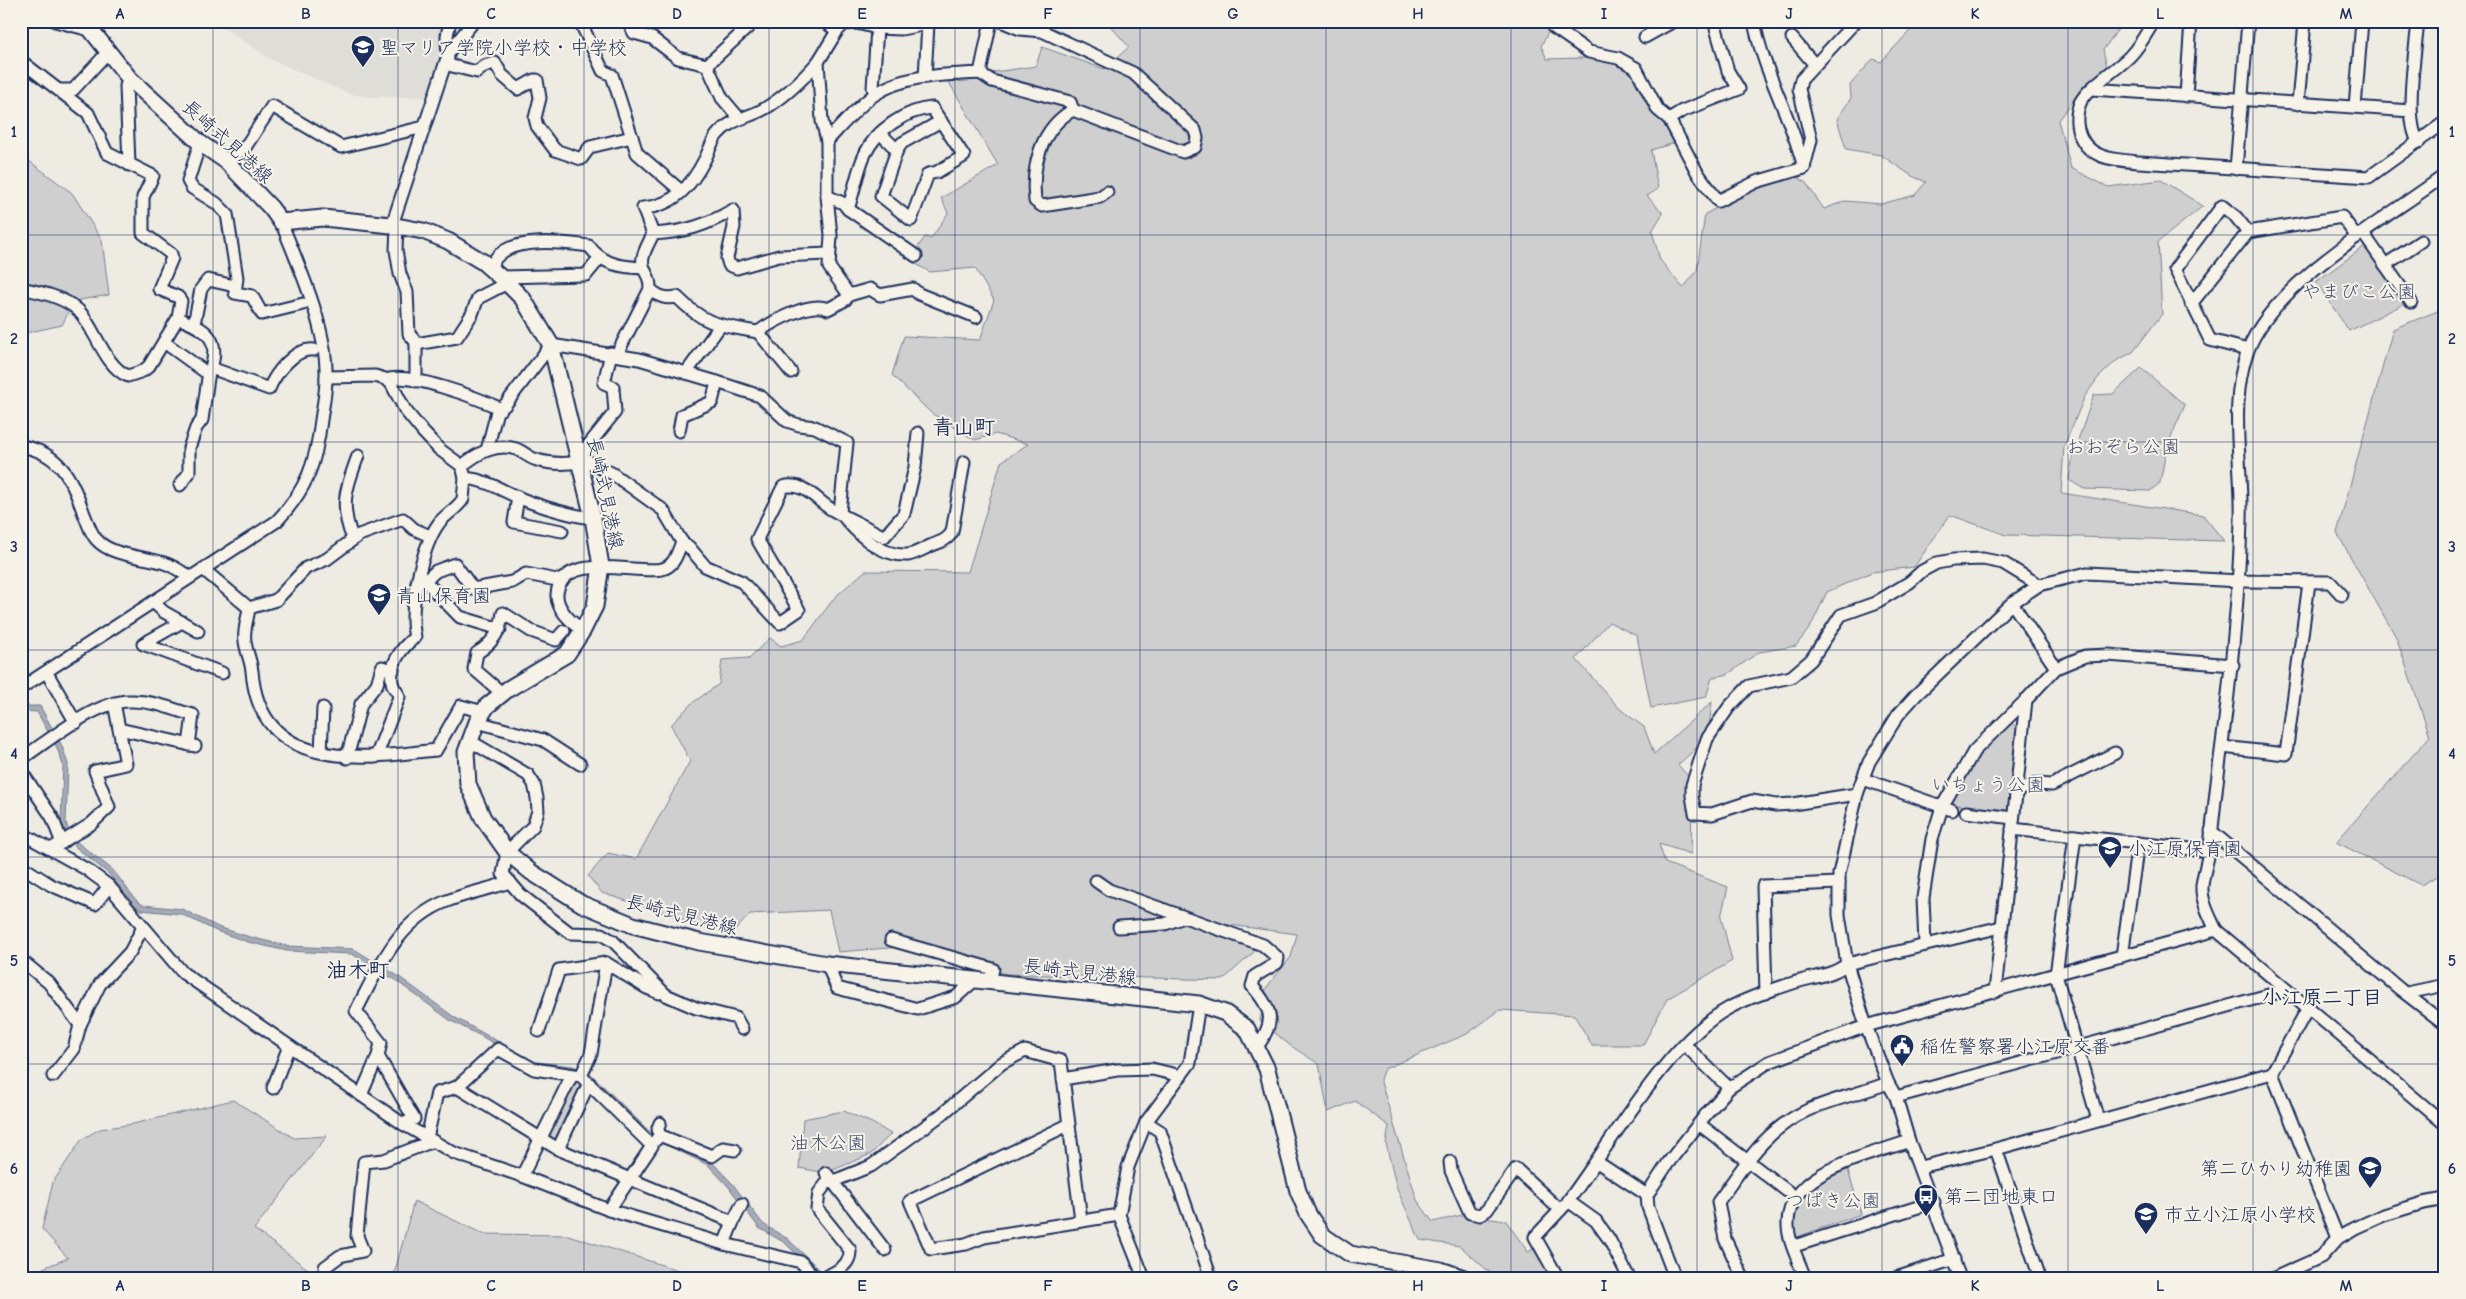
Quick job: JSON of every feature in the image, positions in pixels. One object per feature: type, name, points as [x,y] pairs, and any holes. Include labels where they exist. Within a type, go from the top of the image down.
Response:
[{"type":"main road","name":"長崎式見港線","points":[[87,26],[129,78],[200,143],[226,161],[271,208],[281,222],[323,218],[395,226],[441,238],[462,248],[500,277],[523,299],[551,345],[594,518],[601,566],[595,606],[583,630],[566,654],[487,706],[480,717],[466,752],[468,784],[483,818],[507,852],[531,872],[582,904],[633,925],[699,942],[827,964],[1199,1004],[1226,1013],[1247,1029],[1266,1069],[1298,1191],[1308,1214],[1322,1236],[1350,1254],[1467,1277]]},
{"type":"street","points":[[55,21],[87,26]]},
{"type":"street","points":[[450,21],[447,36],[448,65],[477,72],[484,66],[495,63],[502,74],[518,90],[537,80],[540,98],[535,118],[537,126],[555,150],[581,158],[590,147],[632,137]]},
{"type":"street","points":[[416,381],[416,344],[409,334],[407,293],[396,250],[395,226],[424,127],[449,52],[474,21]]},
{"type":"street","points":[[580,21],[603,71],[612,75],[637,153],[681,192]]},
{"type":"street","points":[[628,21],[634,33],[652,38],[678,58],[707,65]]},
{"type":"street","points":[[707,65],[755,21]]},
{"type":"street","points":[[824,21],[837,31]]},
{"type":"street","points":[[980,73],[991,21]]},
{"type":"street","points":[[827,141],[841,124],[875,94],[925,77],[980,73],[992,81],[1070,102],[1073,110],[1183,152],[1195,147],[1197,138],[1195,130],[1133,73],[1032,25],[1020,29],[1001,21]]},
{"type":"street","points":[[1556,21],[1553,27],[1589,52],[1618,58],[1636,68],[1658,110],[1669,119],[1697,172],[1718,201],[1756,182],[1804,168]]},
{"type":"street","points":[[1645,37],[1674,21]]},
{"type":"street","points":[[1669,119],[1682,111],[1739,89],[1728,71],[1714,21]]},
{"type":"street","points":[[1754,21],[1764,60],[1787,116],[1804,168]]},
{"type":"street","points":[[1804,168],[1811,140],[1799,89],[1801,80],[1856,21]]},
{"type":"street","points":[[2154,21],[2131,55],[2080,102],[2076,121],[2084,145],[2094,154],[2111,160],[2369,177],[2445,122]]},
{"type":"street","points":[[2186,96],[2191,21]]},
{"type":"street","points":[[2236,169],[2248,21]]},
{"type":"street","points":[[2298,104],[2305,21]]},
{"type":"street","points":[[2355,108],[2362,21]]},
{"type":"street","points":[[2418,21],[2411,111],[2413,134],[2418,142]]},
{"type":"street","points":[[580,460],[615,412],[613,387],[604,383],[614,354],[650,288],[650,277],[644,268],[642,257],[653,234],[643,208],[659,207],[687,189],[697,175],[717,135],[739,118],[762,110],[786,93],[818,62],[837,31],[844,24],[857,23],[877,28],[901,29],[928,24],[925,77]]},
{"type":"street","points":[[875,94],[873,88],[877,28]]},
{"type":"street","points":[[1792,38],[1815,66]]},
{"type":"street","points":[[59,90],[73,90],[108,52]]},
{"type":"street","points":[[21,61],[88,113],[107,153],[153,176],[143,197],[143,233],[172,255],[159,289],[180,298],[178,318],[164,342],[143,371],[131,376],[125,375],[107,355],[79,311],[43,293],[21,288]]},
{"type":"street","points":[[818,62],[822,121],[827,141],[827,196],[831,235],[829,267],[849,295]]},
{"type":"street","points":[[707,65],[722,98],[739,118]]},
{"type":"street","points":[[129,78],[126,86],[129,165]]},
{"type":"street","points":[[2092,89],[2242,101],[2411,111]]},
{"type":"street","points":[[226,161],[244,148],[272,106],[341,147],[424,127]]},
{"type":"street","points":[[848,210],[865,153],[880,133],[905,115],[932,108],[941,121],[964,156],[937,172],[928,174],[911,220],[881,196],[902,143],[941,121]]},
{"type":"street","points":[[1073,110],[1055,122],[1041,145],[1033,183],[1035,200],[1042,206],[1100,197],[1107,192]]},
{"type":"street","points":[[880,133],[898,150]]},
{"type":"street","points":[[200,143],[188,181],[192,188],[216,203],[226,214],[235,260],[237,278],[235,293],[252,296],[262,314],[303,304]]},
{"type":"street","points":[[2445,175],[2360,235],[2289,291],[2278,303],[2248,350],[2240,388],[2238,410],[2242,507],[2240,581],[2233,665],[2209,851],[2202,886],[2204,900],[2216,930],[2445,1124]]},
{"type":"street","points":[[827,196],[843,203],[848,210],[916,256]]},
{"type":"street","points":[[2248,232],[2236,217],[2222,206],[2175,269],[2210,340],[2248,350]]},
{"type":"street","points":[[653,234],[677,232],[709,224],[733,210],[734,227],[727,258],[730,265],[737,268],[779,256],[829,254]]},
{"type":"street","points":[[2191,304],[2220,264],[2248,232],[2342,217],[2385,265],[2411,302]]},
{"type":"street","points":[[21,688],[47,673],[277,521],[294,503],[311,474],[318,446],[326,377],[324,348],[312,304],[281,222]]},
{"type":"street","points":[[2385,265],[2422,241]]},
{"type":"street","points":[[500,277],[496,258],[510,248],[535,243],[556,242],[589,246],[600,258],[608,263],[623,267],[644,268]]},
{"type":"street","points":[[416,344],[457,338],[472,314],[478,298],[500,277],[586,275],[600,258]]},
{"type":"street","points":[[194,324],[201,289],[208,280],[213,279],[235,286]]},
{"type":"street","points":[[650,288],[658,296],[667,299],[677,297],[701,318],[720,326],[758,332],[782,317],[815,307],[822,306],[828,308],[845,300],[849,295],[870,289],[880,295],[913,289],[919,294],[976,318]]},
{"type":"street","points":[[178,318],[202,328],[212,339],[214,358],[210,370],[202,420],[196,428],[189,448],[189,473],[180,485]]},
{"type":"street","points":[[686,373],[720,326]]},
{"type":"street","points":[[758,332],[791,372]]},
{"type":"street","points":[[164,342],[210,370],[269,389],[274,378],[293,358],[309,349],[314,350]]},
{"type":"street","points":[[487,450],[497,411],[501,409],[551,345],[614,354],[686,373],[760,396],[787,421],[815,427],[847,443],[840,512],[853,530],[874,545],[895,554],[910,555],[948,539],[952,532],[964,462]]},
{"type":"street","points":[[326,377],[356,375],[375,376],[387,380],[395,388],[405,410],[423,432],[439,449],[462,466],[465,478],[463,499],[443,518],[430,536],[412,623],[414,637],[401,648],[393,670],[393,686],[399,697],[376,757]]},
{"type":"street","points":[[387,380],[391,378],[416,381],[457,391],[501,409]]},
{"type":"street","points":[[679,431],[682,415],[712,402],[717,382]]},
{"type":"street","points":[[462,466],[487,450],[511,448],[546,462],[580,460],[613,474],[663,510],[682,542],[689,547],[705,566],[742,582],[780,623],[798,610],[756,539],[783,487],[792,485],[814,494],[831,509],[840,512],[884,537],[904,514],[916,467],[918,433]]},
{"type":"street","points":[[21,446],[39,450],[60,465],[70,478],[91,531],[97,540],[113,550],[168,564],[190,578]]},
{"type":"street","points":[[353,539],[346,523],[345,489],[358,456]]},
{"type":"street","points":[[465,478],[488,482],[518,497],[581,517],[594,518]]},
{"type":"street","points":[[518,497],[514,522],[562,531]]},
{"type":"street","points":[[250,608],[276,600],[306,568],[327,559],[363,533],[403,519],[414,529],[430,536]]},
{"type":"street","points":[[583,630],[570,620],[560,604],[557,595],[562,581],[573,573],[601,566],[662,569],[674,563],[682,542]]},
{"type":"street","points":[[1857,794],[1793,804],[1752,801],[1712,814],[1695,813],[1692,785],[1707,739],[1729,707],[1749,686],[1791,676],[1811,660],[1841,615],[1875,603],[1910,582],[1922,571],[1937,564],[1953,560],[1983,558],[2003,563],[2039,585]]},
{"type":"street","points":[[421,578],[454,564],[473,589],[512,582],[526,574],[562,581]]},
{"type":"street","points":[[203,569],[250,608]]},
{"type":"street","points":[[1960,1278],[1934,1202],[1909,1141],[1896,1096],[1888,1083],[1866,1026],[1847,964],[1839,915],[1839,883],[1857,794],[1869,762],[1898,715],[1937,674],[2012,604],[2039,585],[2087,573],[2240,581],[2330,582],[2342,595]]},
{"type":"street","points":[[421,578],[460,618],[500,629]]},
{"type":"street","points":[[2222,748],[2286,754],[2309,583]]},
{"type":"street","points":[[153,602],[164,612],[198,631]]},
{"type":"street","points":[[2012,604],[2056,668]]},
{"type":"street","points":[[250,608],[245,639],[252,666],[253,690],[264,716],[277,731],[300,745],[346,758],[376,757],[436,750],[461,706],[480,717],[543,740],[580,764]]},
{"type":"street","points":[[503,694],[474,669],[477,653],[490,644],[500,629],[504,613],[531,631],[556,640],[564,631]]},
{"type":"street","points":[[182,622],[143,644],[222,673]]},
{"type":"street","points":[[1925,944],[1923,898],[1932,839],[1974,751],[2056,668],[2085,656],[2108,655],[2233,665]]},
{"type":"street","points":[[346,758],[361,704],[368,692],[377,684],[382,667],[393,670]]},
{"type":"street","points":[[47,673],[76,723]]},
{"type":"street","points":[[1994,992],[2026,700]]},
{"type":"street","points":[[21,759],[96,710],[114,703],[147,702],[193,715],[192,746],[119,729]]},
{"type":"street","points":[[51,849],[91,824],[109,807],[95,771],[126,764],[114,703]]},
{"type":"street","points":[[321,752],[323,708]]},
{"type":"street","points":[[470,741],[528,775],[534,784],[538,811],[533,826],[507,852],[503,874],[521,895],[570,934],[601,934],[613,941],[666,995]]},
{"type":"street","points":[[2015,791],[2036,784],[2052,785],[2115,753]]},
{"type":"street","points":[[21,771],[52,817],[62,843]]},
{"type":"street","points":[[1862,779],[1947,808]]},
{"type":"street","points":[[1966,812],[2075,836],[2209,851]]},
{"type":"street","points":[[2211,831],[2445,1024]]},
{"type":"street","points":[[21,833],[86,869],[109,886],[183,973],[403,1124],[454,1153],[522,1176],[609,1210],[724,1244],[801,1262],[816,1278]]},
{"type":"street","points":[[2075,836],[2056,975],[2098,1120]]},
{"type":"street","points":[[2122,956],[2138,843]]},
{"type":"street","points":[[21,866],[51,885],[95,904],[109,886]]},
{"type":"street","points":[[1096,881],[1109,890],[1263,945],[1278,958],[1277,963],[1255,976],[1252,986],[1266,1002],[1270,1020],[1268,1032],[1256,1048]]},
{"type":"street","points":[[361,1095],[378,1056],[381,1043],[356,1011],[382,960],[398,936],[421,915],[446,901],[510,882]]},
{"type":"street","points":[[1766,993],[1763,886],[1839,883]]},
{"type":"street","points":[[1118,927],[1165,924],[1184,917]]},
{"type":"street","points":[[1558,1278],[1535,1237],[1568,1201],[1634,1108],[1685,1044],[1728,1009],[1766,993],[1840,970],[1847,964],[2001,926]]},
{"type":"street","points":[[53,1076],[74,1049],[80,1025],[100,984],[130,952],[143,927]]},
{"type":"street","points":[[1675,1278],[1648,1207],[1646,1196],[1668,1163],[1729,1088],[1769,1062],[1866,1026],[2216,930]]},
{"type":"street","points":[[827,964],[837,988],[918,1009],[956,997],[982,981],[993,969],[890,940]]},
{"type":"street","points":[[21,960],[49,982],[80,1025]]},
{"type":"street","points":[[558,1149],[581,1078],[591,1054],[606,963]]},
{"type":"street","points":[[539,1031],[560,970],[606,963],[647,988],[696,1008],[736,1018],[742,1029]]},
{"type":"street","points":[[2406,993],[2445,985]]},
{"type":"street","points":[[1896,1096],[2287,990]]},
{"type":"street","points":[[1144,1278],[1119,1215],[1128,1167],[1146,1122],[1190,1062],[1199,1004]]},
{"type":"street","points":[[1920,1167],[1996,1150],[2272,1073],[2308,1008]]},
{"type":"street","points":[[1685,1044],[1729,1088]]},
{"type":"street","points":[[273,1088],[288,1046]]},
{"type":"street","points":[[430,1139],[437,1093],[457,1087],[498,1049],[534,1069],[581,1078],[652,1146]]},
{"type":"street","points":[[823,1278],[838,1271],[848,1262],[850,1256],[850,1250],[817,1209],[819,1194],[828,1177],[871,1166],[941,1115],[1013,1056],[1025,1050],[1061,1061],[1081,1220]]},
{"type":"street","points":[[378,1056],[414,1118],[403,1124]]},
{"type":"street","points":[[1063,1079],[1117,1070],[1152,1069],[1181,1076]]},
{"type":"street","points":[[2272,1073],[2338,1238]]},
{"type":"street","points":[[522,1176],[534,1149],[542,1140],[581,1078]]},
{"type":"street","points":[[1743,1278],[1725,1238],[1718,1202],[1746,1160],[1766,1138],[1785,1123],[1809,1110],[1888,1083]]},
{"type":"street","points":[[457,1087],[558,1149],[632,1178],[733,1222]]},
{"type":"street","points":[[1146,1122],[1160,1131],[1211,1278]]},
{"type":"street","points":[[609,1210],[659,1135],[658,1128],[660,1123]]},
{"type":"street","points":[[1699,1124],[1795,1197]]},
{"type":"street","points":[[1068,1125],[910,1201],[931,1248],[966,1244],[984,1237],[1119,1215]]},
{"type":"street","points":[[659,1135],[712,1156],[723,1148],[735,1150]]},
{"type":"street","points":[[325,1267],[340,1256],[363,1251],[357,1236],[364,1162],[384,1160],[430,1139]]},
{"type":"street","points":[[1805,1278],[1790,1236],[1788,1221],[1795,1197],[1807,1184],[1824,1172],[1909,1141]]},
{"type":"street","points":[[1996,1150],[2040,1278]]},
{"type":"street","points":[[1450,1162],[1451,1171],[1470,1213],[1480,1215],[1488,1210],[1516,1169],[1560,1210]]},
{"type":"street","points":[[1597,1162],[1646,1196]]},
{"type":"street","points":[[828,1177],[885,1250]]},
{"type":"street","points":[[2274,1278],[2321,1257],[2338,1238],[2384,1215],[2423,1203],[2445,1199]]},
{"type":"street","points":[[1568,1201],[1596,1221],[1609,1239],[1630,1278]]},
{"type":"street","points":[[1794,1246],[1934,1202]]},
{"type":"street","points":[[724,1244],[742,1204]]},
{"type":"street","points":[[1896,1278],[1954,1259]]},
{"type":"shaded area","name":"聖マリア学院小学校・中学校","points":[[214,21],[444,21],[440,55],[426,97],[372,97],[349,94],[270,59]]},
{"type":"shaded area","points":[[21,706],[40,706],[62,746],[68,764],[66,822],[69,833],[77,842],[113,870],[136,900],[143,905],[182,909],[218,927],[287,946],[354,949],[398,976],[454,1017],[535,1062],[573,1066],[590,1073],[649,1131],[711,1161],[732,1183],[763,1224],[788,1239],[819,1269],[824,1278],[815,1272],[785,1243],[759,1228],[728,1186],[708,1165],[646,1135],[587,1078],[533,1066],[451,1021],[395,980],[352,954],[287,951],[248,942],[216,931],[181,914],[141,910],[132,904],[109,874],[73,845],[65,835],[61,823],[63,765],[57,748],[37,712],[21,711]]},
{"type":"green space","points":[[1106,21],[1554,21],[1541,46],[1547,59],[1615,57],[1643,81],[1674,143],[1651,150],[1658,189],[1647,196],[1663,213],[1652,231],[1660,260],[1683,288],[1697,271],[1705,214],[1790,171],[1806,183],[1824,209],[1845,201],[1881,204],[1915,195],[1926,182],[1912,176],[1881,155],[1846,149],[1837,119],[1851,98],[1850,85],[1873,59],[1881,62],[1919,21],[2124,21],[2103,50],[2109,75],[2087,82],[2058,120],[2071,168],[2108,187],[2161,180],[2203,206],[2158,242],[2162,314],[2133,352],[2116,361],[2098,378],[2085,396],[2064,446],[2061,493],[2203,515],[2224,541],[2006,535],[1950,515],[1914,567],[1872,572],[1827,592],[1811,626],[1796,646],[1759,652],[1728,674],[1712,678],[1706,697],[1651,708],[1637,636],[1609,622],[1576,659],[1620,709],[1644,727],[1654,754],[1712,702],[1708,737],[1678,765],[1698,787],[1692,796],[1691,854],[1659,844],[1665,863],[1728,887],[1721,917],[1732,961],[1667,999],[1643,1045],[1592,1045],[1574,1015],[1500,1010],[1467,1034],[1384,1069],[1380,1079],[1417,1200],[1433,1222],[1462,1215],[1506,1221],[1528,1252],[1545,1243],[1552,1278],[1496,1278],[1460,1246],[1420,1240],[1397,1189],[1386,1144],[1389,1126],[1355,1101],[1328,1112],[1319,1064],[1291,1046],[1260,1021],[1266,988],[1291,957],[1297,934],[1222,924],[1256,950],[1223,980],[1006,974],[901,947],[838,952],[829,910],[750,914],[731,935],[602,893],[588,876],[608,853],[636,859],[690,761],[671,725],[691,704],[719,684],[722,660],[749,658],[770,638],[781,646],[803,640],[835,597],[865,571],[968,572],[1001,462],[1028,444],[996,434],[975,440],[931,413],[892,375],[904,336],[980,340],[994,300],[975,268],[930,272],[909,260],[925,237],[931,239],[948,213],[941,198],[998,165],[947,79],[1036,66],[1042,47],[1104,69],[1129,47]]},
{"type":"green space","points":[[21,155],[72,193],[102,240],[109,295],[74,301],[62,325],[21,334]]},
{"type":"green space","name":"やまびこ公園","points":[[2366,245],[2404,304],[2349,331],[2316,282]]},
{"type":"green space","points":[[2445,308],[2445,872],[2421,885],[2336,842],[2430,736],[2396,637],[2337,533],[2393,329]]},
{"type":"green space","name":"おおぞら公園","points":[[2141,368],[2185,405],[2167,446],[2160,483],[2150,491],[2084,489],[2069,480],[2073,454],[2094,395],[2113,394]]},
{"type":"green space","name":"いちょう公園","points":[[2011,722],[2018,729],[2007,813],[1950,804],[1952,797],[1978,756]]},
{"type":"green space","points":[[575,1079],[583,1084],[557,1142],[547,1137]]},
{"type":"green space","points":[[233,1100],[294,1138],[327,1136],[254,1229],[320,1278],[30,1278],[43,1268],[68,1258],[42,1229],[53,1182],[82,1139],[100,1129],[133,1124]]},
{"type":"green space","name":"油木公園","points":[[844,1111],[872,1123],[891,1134],[871,1154],[826,1173],[799,1168],[803,1119]]},
{"type":"green space","name":"つばき公園","points":[[1848,1170],[1861,1214],[1797,1237],[1794,1223],[1795,1216],[1805,1194],[1815,1184]]},
{"type":"green space","points":[[414,1201],[483,1234],[568,1235],[703,1278],[393,1278]]},
{"type":"place","name":"聖マリア学院小学校・中学校","points":[[363,68]]},
{"type":"place","name":"青山保育園","points":[[379,616]]},
{"type":"place","name":"小江原保育園","points":[[2110,869]]},
{"type":"place","name":"稲佐警察署小江原交番","points":[[1902,1067]]},
{"type":"place","name":"第二ひかり幼稚園","points":[[2370,1189]]},
{"type":"place","name":"第二団地東口","points":[[1926,1217]]},
{"type":"place","name":"市立小江原小学校","points":[[2146,1235]]},
{"type":"district","name":"青山町","points":[[964,427]]},
{"type":"district","name":"油木町","points":[[358,970]]},
{"type":"district","name":"小江原二丁目","points":[[2322,997]]}]
